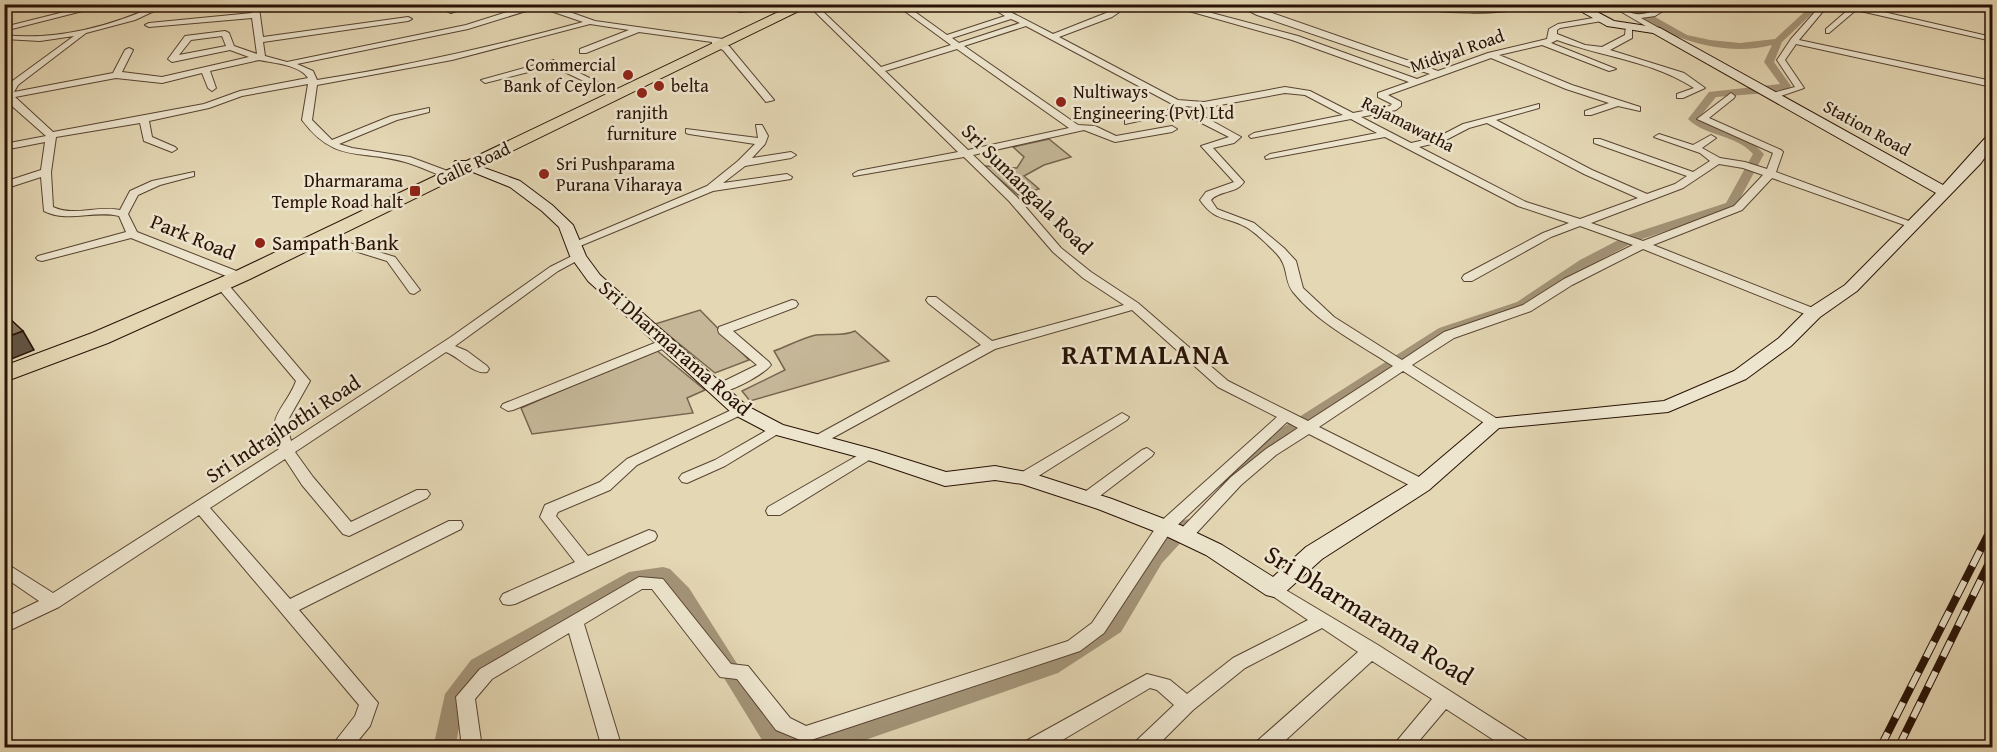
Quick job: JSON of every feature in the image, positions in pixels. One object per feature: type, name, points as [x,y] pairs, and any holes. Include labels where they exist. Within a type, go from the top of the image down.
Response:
[{"type":"highway","name":"Galle Road","points":[[4,375],[100,338],[320,237],[455,169],[720,43],[794,4]]},
{"type":"highway","name":"Galle Road","points":[[4,368],[230,278],[614,92],[808,4]]},
{"type":"street","points":[[4,10],[28,4]]},
{"type":"street","points":[[4,30],[107,4]]},
{"type":"street","points":[[4,37],[53,36],[84,31],[125,21],[166,4]]},
{"type":"street","points":[[261,57],[255,7],[262,4]]},
{"type":"street","points":[[451,11],[472,4]]},
{"type":"street","name":"Sri Sumangala Road","points":[[808,4],[1013,200],[1057,250],[1087,276],[1134,306],[1223,384],[1422,485]]},
{"type":"street","points":[[898,4],[1077,129]]},
{"type":"street","name":"Rajamawatha","points":[[988,4],[1181,106],[1204,105],[1295,90],[1314,96],[1522,204],[1615,235],[1814,313]]},
{"type":"street","points":[[1051,37],[1109,15],[1128,4]]},
{"type":"street","points":[[1167,4],[1294,38],[1418,82]]},
{"type":"street","points":[[1238,4],[1439,74]]},
{"type":"street","points":[[1260,13],[1286,4]]},
{"type":"street","points":[[1406,4],[1491,11],[1534,4]]},
{"type":"street","points":[[1435,4],[1446,9]]},
{"type":"street","points":[[1573,4],[1599,19],[1629,28],[1656,30]]},
{"type":"street","points":[[1611,4],[1643,15],[1671,4]]},
{"type":"street","points":[[1635,4],[1656,30]]},
{"type":"street","points":[[1772,96],[1800,88],[1781,60],[1826,4]]},
{"type":"street","points":[[1837,4],[1992,39]]},
{"type":"street","points":[[284,64],[468,27],[538,5],[590,22],[720,43],[769,99]]},
{"type":"street","points":[[1829,31],[1854,8]]},
{"type":"street","points":[[149,25],[257,15]]},
{"type":"street","points":[[945,38],[1011,16]]},
{"type":"street","points":[[259,40],[408,19]]},
{"type":"street","name":"Midiyal Road","points":[[1354,117],[1397,107],[1394,101],[1381,95],[1491,55],[1544,43],[1553,39],[1555,28],[1599,19]]},
{"type":"street","points":[[4,147],[206,106],[240,94],[313,81],[379,74],[449,59],[590,22]]},
{"type":"street","points":[[878,71],[1026,24]]},
{"type":"street","points":[[1603,50],[1629,36],[1629,28]]},
{"type":"street","points":[[583,51],[639,29]]},
{"type":"street","name":"Station Road","points":[[1656,30],[1945,192]]},
{"type":"street","points":[[6,96],[14,84],[84,31]]},
{"type":"street","points":[[231,47],[225,33],[188,38],[171,58],[231,47],[299,67],[310,73],[313,81],[308,120],[316,133],[330,144],[351,153],[455,169]]},
{"type":"street","points":[[1554,36],[1681,75],[1701,88],[1680,96]]},
{"type":"street","points":[[1794,41],[1992,84]]},
{"type":"street","points":[[1544,43],[1612,69]]},
{"type":"street","points":[[116,75],[129,50]]},
{"type":"street","points":[[1491,55],[1569,87],[1637,109]]},
{"type":"street","points":[[6,96],[116,75],[134,74],[154,80],[206,72],[261,57]]},
{"type":"street","points":[[485,80],[553,63],[614,92]]},
{"type":"street","points":[[206,72],[212,88]]},
{"type":"street","points":[[6,96],[51,137]]},
{"type":"street","points":[[472,747],[465,697],[486,674],[639,583],[657,583],[783,724],[805,734],[1074,646],[1098,628],[1175,532],[1297,422],[1401,365],[1449,335],[1527,308],[1568,282],[1639,246],[1738,208],[1770,174],[1778,152],[1702,119],[1731,96]]},
{"type":"street","points":[[1588,113],[1617,103]]},
{"type":"street","points":[[1128,122],[1181,106],[1236,137],[1231,141],[1206,146],[1239,182],[1236,186],[1210,194],[1205,200],[1208,207],[1258,230],[1290,261],[1293,279],[1305,298],[1329,320],[1494,423]]},
{"type":"street","points":[[1409,146],[1441,139],[1466,126],[1536,106]]},
{"type":"street","points":[[330,144],[384,122],[426,110]]},
{"type":"street","points":[[1254,136],[1354,117]]},
{"type":"street","points":[[144,119],[147,139],[172,149]]},
{"type":"street","points":[[1489,120],[1588,172],[1647,198]]},
{"type":"street","points":[[711,188],[742,164],[762,142],[764,136],[759,127]]},
{"type":"street","points":[[858,174],[1077,129],[1092,128],[1115,139],[1172,129]]},
{"type":"street","points":[[689,131],[762,142]]},
{"type":"street","points":[[1270,157],[1386,134]]},
{"type":"street","points":[[4,186],[46,172],[51,137]]},
{"type":"street","points":[[1659,137],[1695,148],[1717,161],[1744,165],[1911,224]]},
{"type":"street","points":[[1695,148],[1711,138]]},
{"type":"street","points":[[1274,589],[1314,553],[1422,485],[1494,423],[1668,406],[1740,375],[1785,342],[1814,313],[1851,288],[1911,224],[1945,192],[1992,139]]},
{"type":"street","points":[[1597,141],[1695,176]]},
{"type":"street","points":[[742,164],[791,155]]},
{"type":"street","points":[[1468,278],[1547,235],[1679,186],[1717,161]]},
{"type":"street","name":"Sri Dharmarama Road","points":[[455,169],[515,184],[566,225],[577,250],[594,278],[740,410],[776,429],[820,439],[945,479],[994,473],[1024,478],[1087,498],[1175,532],[1214,550],[1522,747]]},
{"type":"street","name":"Park Road","points":[[46,172],[48,209],[52,212],[113,210],[123,214],[132,234],[230,278]]},
{"type":"street","points":[[123,214],[134,193],[156,183],[190,174]]},
{"type":"street","points":[[711,188],[787,177]]},
{"type":"street","name":"Sri Indrajhothi Road","points":[[4,626],[52,602],[445,347],[577,250],[711,188]]},
{"type":"street","points":[[42,258],[132,234]]},
{"type":"street","points":[[320,237],[391,259],[414,290]]},
{"type":"street","points":[[230,278],[303,381],[300,393],[286,409],[280,426],[286,451],[349,530],[422,494]]},
{"type":"street","points":[[932,300],[990,346]]},
{"type":"street","points":[[717,390],[764,365],[724,330],[792,303]]},
{"type":"street","points":[[820,439],[990,346],[1134,306]]},
{"type":"street","points":[[508,406],[667,342]]},
{"type":"street","points":[[445,347],[462,354],[482,369]]},
{"type":"street","points":[[586,565],[548,517],[551,509],[605,486],[632,462],[740,410]]},
{"type":"street","points":[[1024,478],[1122,417]]},
{"type":"street","points":[[1175,532],[1236,480],[1297,422]]},
{"type":"street","points":[[687,478],[720,463],[776,429]]},
{"type":"street","points":[[1087,498],[1147,453]]},
{"type":"street","points":[[774,511],[869,454]]},
{"type":"street","points":[[201,507],[369,703],[363,720],[340,747]]},
{"type":"street","points":[[288,608],[455,525]]},
{"type":"street","points":[[509,599],[649,536]]},
{"type":"street","points":[[4,568],[52,602]]},
{"type":"street","points":[[1142,747],[1186,705],[1239,663],[1323,620]]},
{"type":"street","points":[[574,621],[612,747]]},
{"type":"street","points":[[1263,747],[1372,650]]},
{"type":"street","points":[[1031,747],[1147,681],[1155,680],[1163,684],[1186,705]]},
{"type":"street","points":[[1401,747],[1445,697]]},
{"type":"shaded area","points":[[1049,139],[1071,157],[1044,165],[1024,176],[1039,189],[1018,195],[984,166],[1017,168],[1024,157],[1013,147]]},
{"type":"shaded area","points":[[700,310],[749,360],[715,373],[655,324]]},
{"type":"shaded area","points":[[855,331],[889,361],[750,401],[742,391],[785,370],[774,351],[816,335]]},
{"type":"shaded area","points":[[655,349],[705,390],[687,398],[693,413],[532,434],[521,408]]},
{"type":"building","points":[[7,316],[23,331],[4,338],[4,317]]},
{"type":"waterway","points":[[1625,4],[1673,32],[1696,40],[1740,46],[1778,41]]},
{"type":"waterway","points":[[1778,41],[1818,4]]},
{"type":"waterway","points":[[1227,483],[1258,451],[1444,331],[1522,305],[1585,263],[1632,238],[1731,205],[1759,154],[1746,142],[1709,128],[1693,119],[1713,94],[1767,90],[1786,86],[1769,62],[1778,41]]},
{"type":"waterway","points":[[814,748],[1051,667],[1114,627],[1156,558],[1188,525]]},
{"type":"waterway","points":[[444,748],[455,694],[478,666],[636,577],[663,574],[682,593],[773,739],[795,748]]},
{"type":"railway","points":[[1880,748],[1992,527]]},
{"type":"railway","points":[[1898,748],[1992,557]]},
{"type":"place","name":"Commercial Bank of Ceylon","points":[[628,75]]},
{"type":"place","name":"belta","points":[[659,86]]},
{"type":"place","name":"ranjith furniture","points":[[642,93]]},
{"type":"place","name":"Nultiways Engineering (Pvt) Ltd","points":[[1061,102]]},
{"type":"place","name":"Sri Pushparama Purana Viharaya","points":[[544,174]]},
{"type":"place","name":"Dharmarama Temple Road halt","points":[[415,191]]},
{"type":"place","name":"Sampath Bank","points":[[260,243]]},
{"type":"district","name":"RATMALANA","points":[[1146,355]]}]
